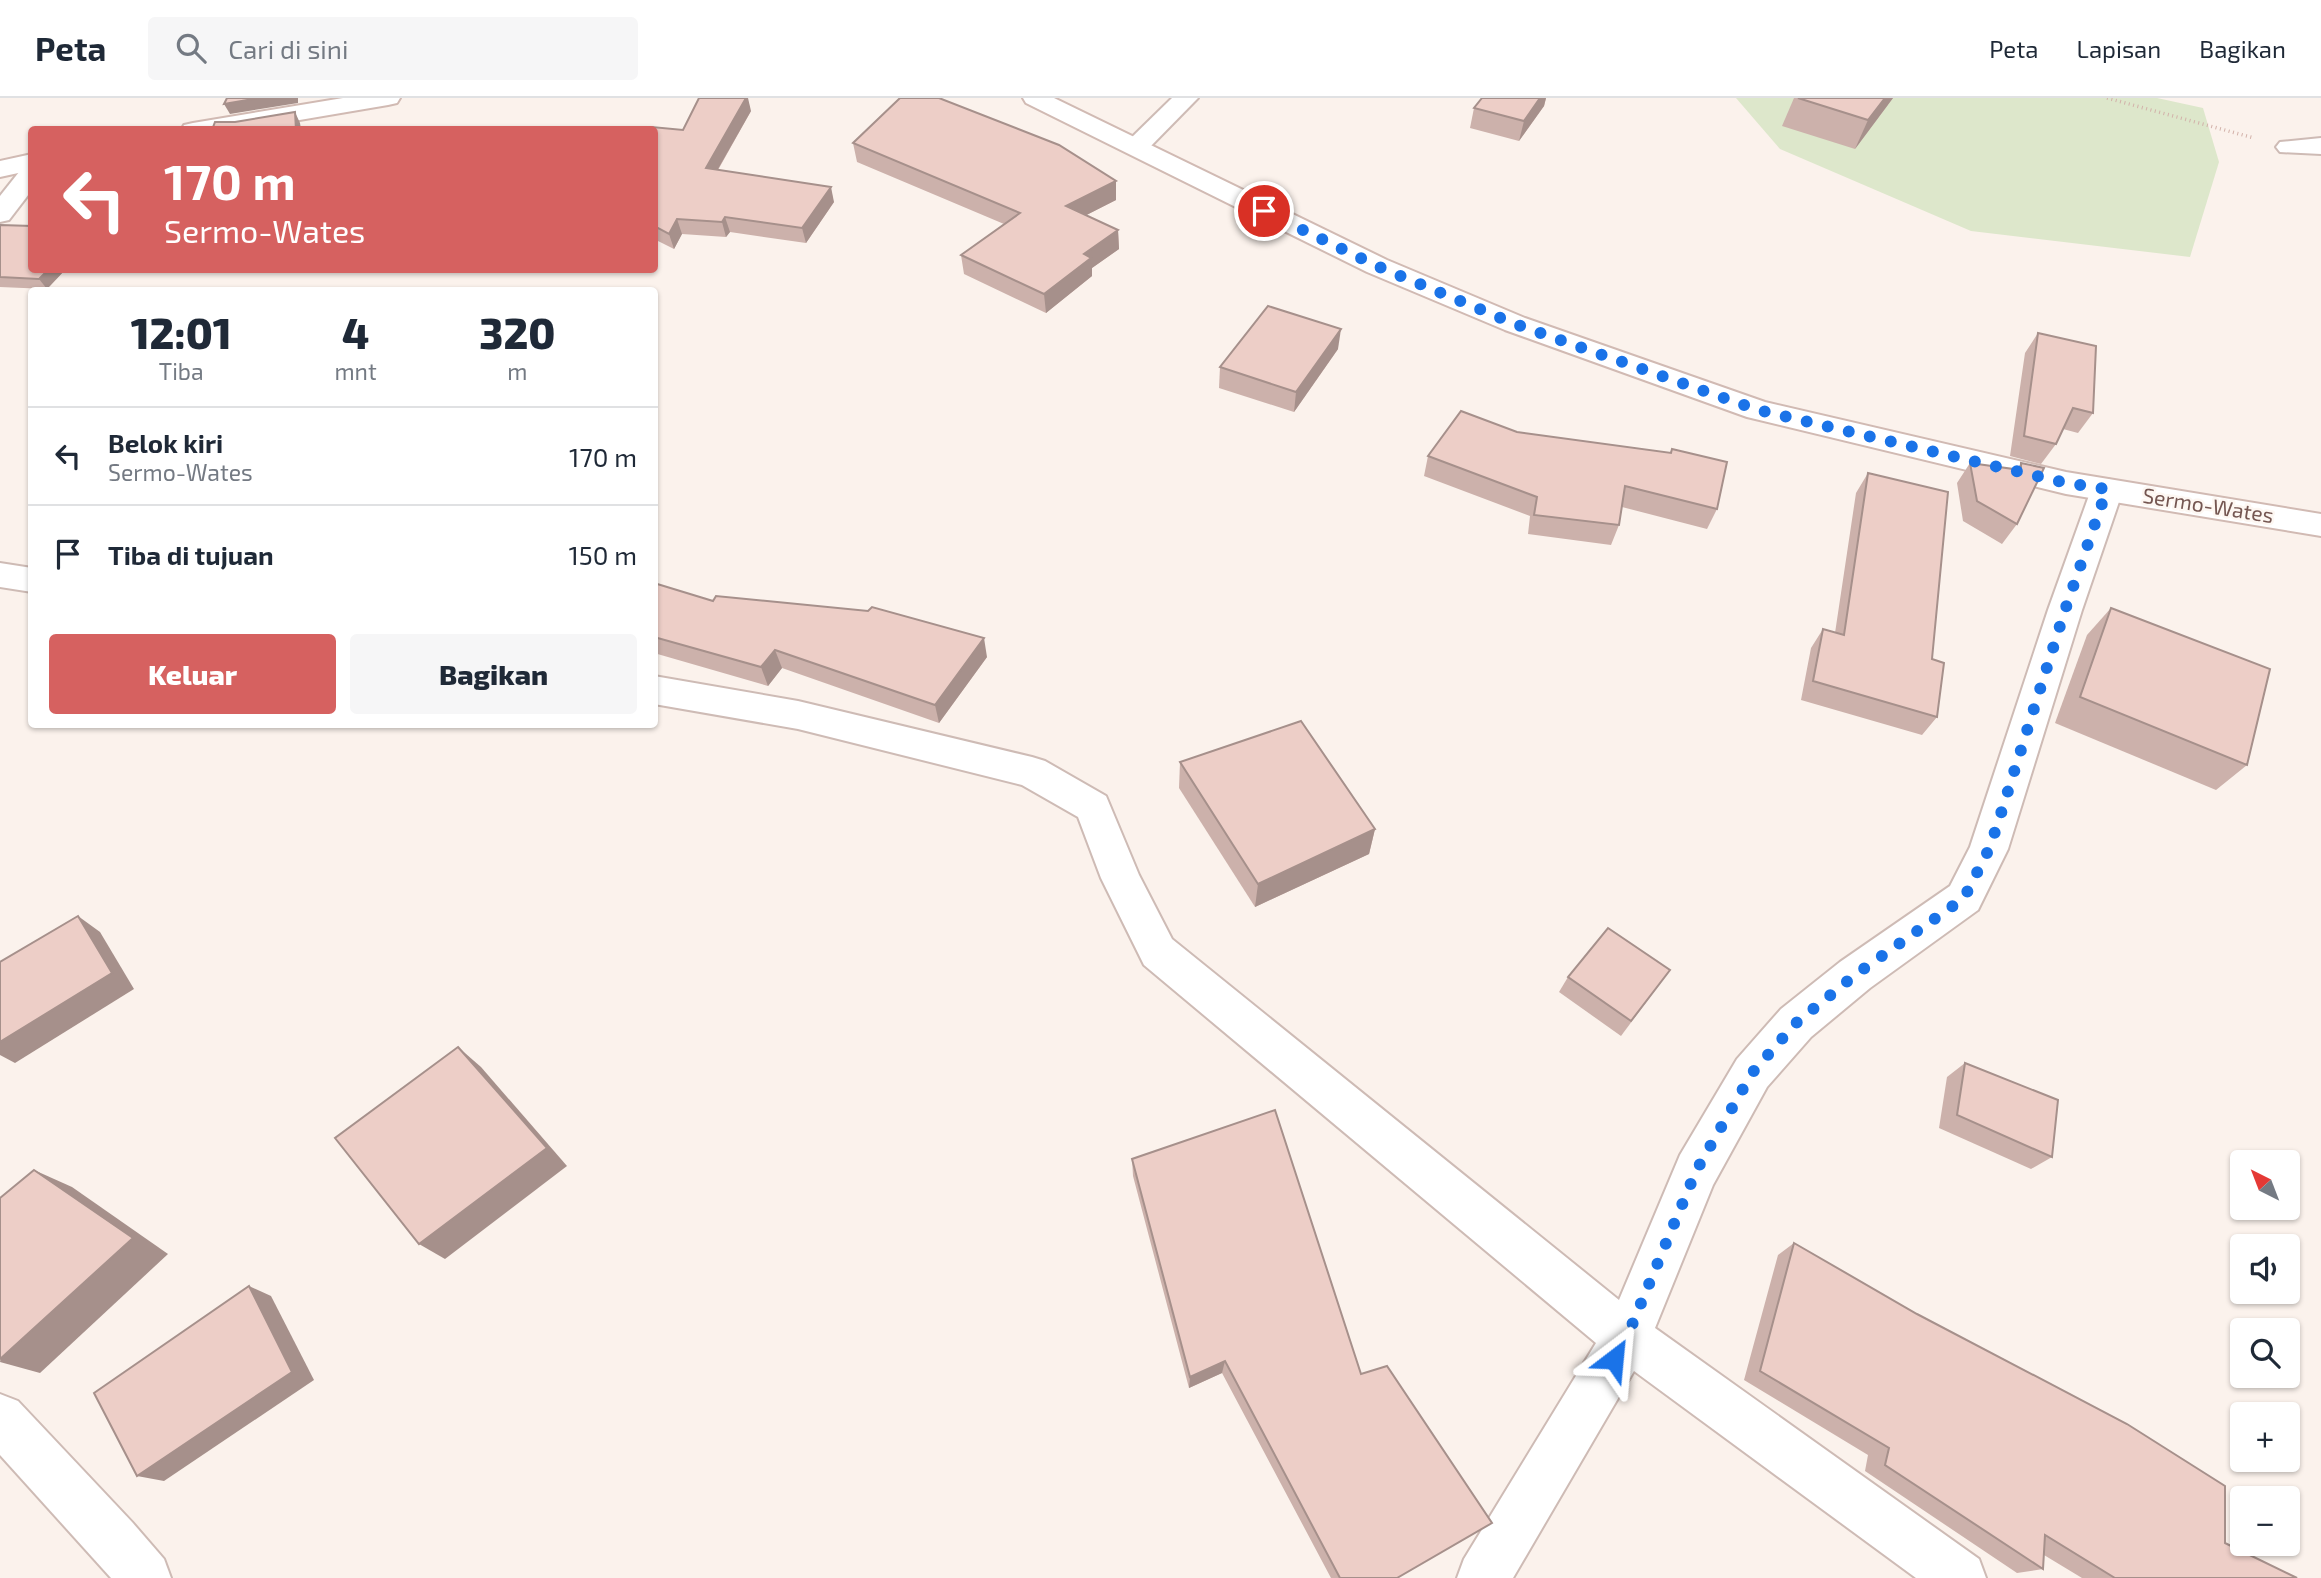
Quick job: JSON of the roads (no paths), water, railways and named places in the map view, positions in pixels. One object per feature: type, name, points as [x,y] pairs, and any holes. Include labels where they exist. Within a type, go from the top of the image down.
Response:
[{"type":"street","points":[[217,126],[388,98]]},
{"type":"street","name":"Sermo-Wates","points":[[1035,98],[1377,266],[1477,309],[1758,410],[2066,483],[2321,525]]},
{"type":"street","points":[[1136,147],[1186,98]]},
{"type":"street","points":[[2289,147],[2321,146]]},
{"type":"street","points":[[0,169],[28,163]]},
{"type":"street","points":[[0,214],[28,177]]},
{"type":"street","points":[[1483,1578],[1627,1337],[1696,1171],[1752,1073],[1796,1023],[1855,975],[1964,898],[1989,849],[2065,610],[2107,489]]},
{"type":"street","points":[[0,575],[28,579]]},
{"type":"street","points":[[658,691],[798,715],[1032,772],[1093,807],[1121,878],[1158,952],[1627,1337],[1960,1578]]},
{"type":"street","points":[[0,1419],[114,1539],[145,1578]]}]
